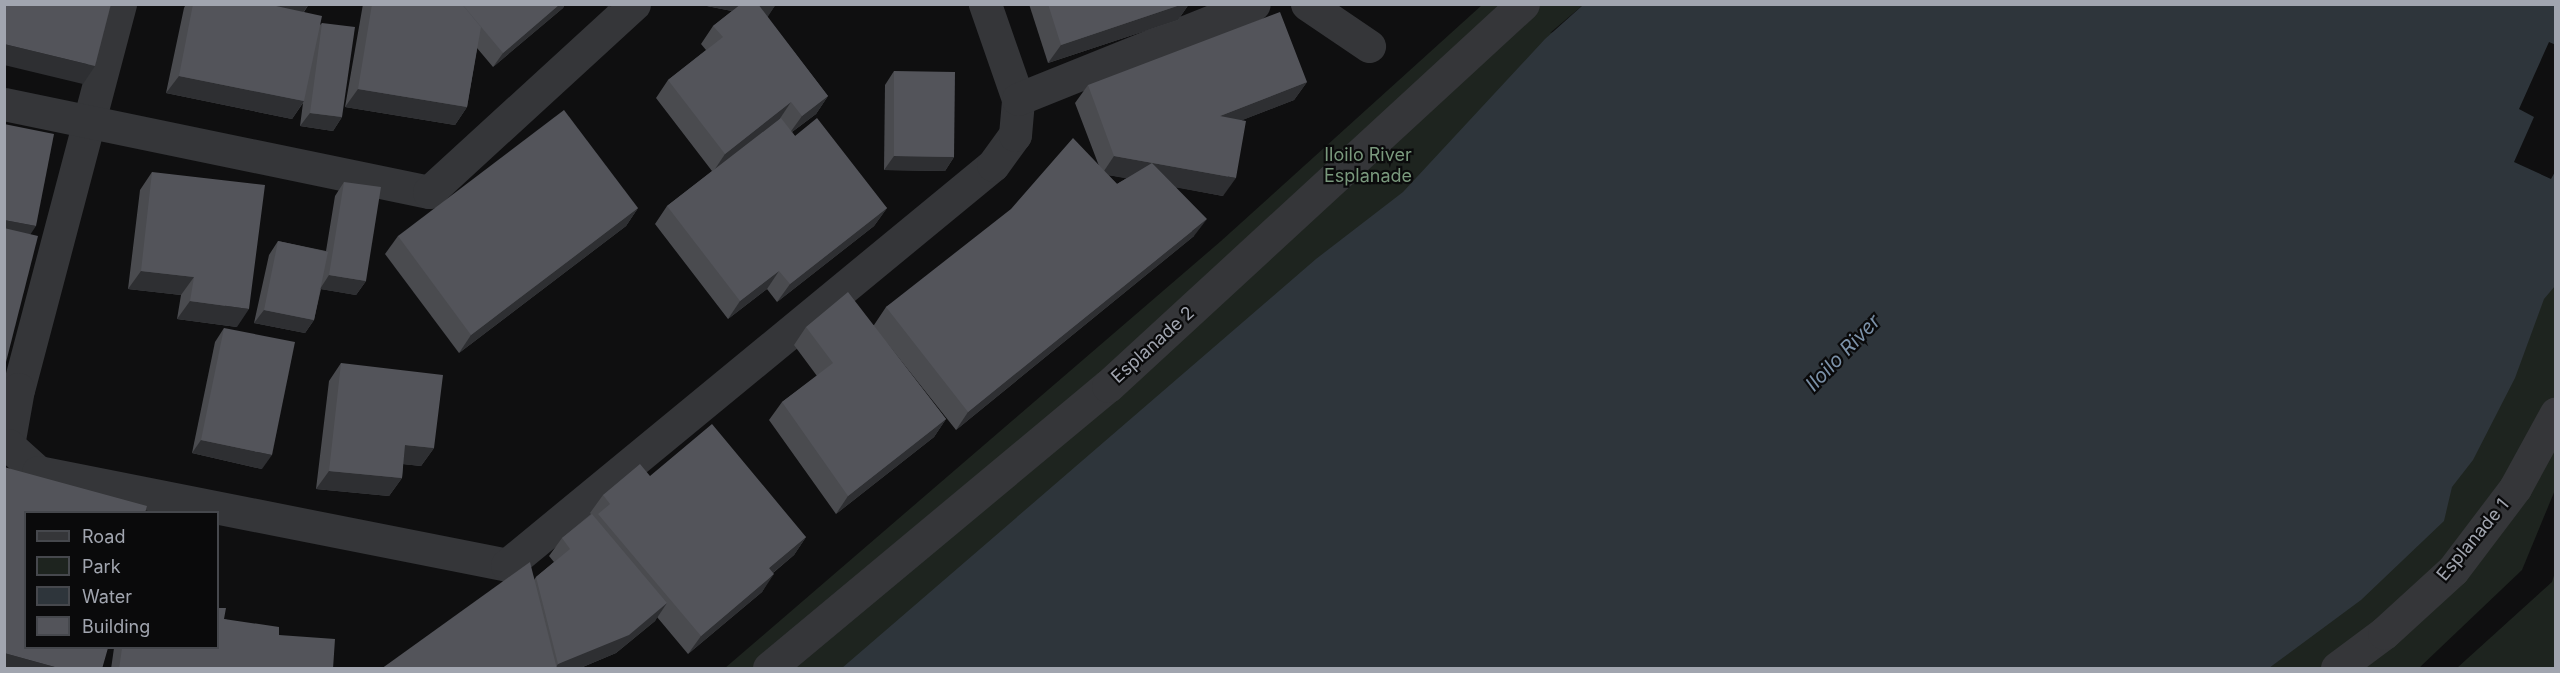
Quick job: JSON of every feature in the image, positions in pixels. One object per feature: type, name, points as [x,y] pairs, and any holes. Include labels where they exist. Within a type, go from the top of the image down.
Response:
[{"type":"street","points":[[120,4],[86,122],[18,389],[8,445],[38,472],[507,565],[993,165],[1014,135],[1018,99],[985,4]]},
{"type":"street","points":[[4,104],[429,192],[634,4]]},
{"type":"street","points":[[1018,99],[1254,4]]},
{"type":"street","points":[[1307,4],[1369,46]]},
{"type":"street","name":"Esplanade 2","points":[[768,669],[1108,386],[1523,4]]},
{"type":"street","name":"Esplanade 1","points":[[2337,669],[2384,633],[2468,552],[2515,488],[2556,413]]},
{"type":"green space","name":"Iloilo River Esplanade","points":[[1482,5],[1583,5],[1550,33],[1644,5],[895,668],[725,668],[1221,241]]},
{"type":"green space","points":[[2555,211],[2555,490],[2522,570],[2419,668],[2188,668]]},
{"type":"green space","points":[[2555,572],[2555,668],[2457,668],[2552,582]]},
{"type":"water","name":"Iloilo River","points":[[1583,5],[2555,5],[2555,286],[2544,299],[2515,378],[2473,460],[2452,487],[2444,521],[2361,600],[2269,668],[842,668],[1316,259],[1403,192],[1545,39]]},
{"type":"pier","points":[[2549,42],[2556,45],[2556,170],[2551,179],[2514,162],[2534,117],[2519,109]]},
{"type":"building","points":[[4,4],[111,4],[95,66],[4,44]]},
{"type":"building","points":[[193,4],[267,4],[322,16],[304,101],[179,76]]},
{"type":"building","points":[[372,4],[462,4],[481,27],[467,107],[358,89]]},
{"type":"building","points":[[462,4],[560,4],[503,53]]},
{"type":"building","points":[[741,4],[758,4],[828,96],[802,116],[791,102],[725,154],[668,80],[723,37],[713,26]]},
{"type":"building","points":[[1048,4],[1183,4],[1061,45]]},
{"type":"building","points":[[1280,12],[1307,82],[1220,116],[1246,121],[1236,178],[1114,156],[1088,85]]},
{"type":"building","points":[[322,23],[355,27],[342,117],[310,113]]},
{"type":"building","points":[[894,71],[955,72],[954,157],[894,156]]},
{"type":"building","points":[[564,110],[638,208],[471,335],[398,236]]},
{"type":"building","points":[[781,118],[795,136],[817,118],[887,208],[790,284],[779,271],[740,301],[667,206]]},
{"type":"building","points":[[4,124],[54,134],[36,226],[4,220]]},
{"type":"building","points":[[1073,138],[1117,184],[1152,163],[1207,219],[968,412],[886,307],[1011,209]]},
{"type":"building","points":[[152,172],[265,185],[249,309],[190,301],[194,277],[141,271]]},
{"type":"building","points":[[344,182],[381,187],[366,281],[329,275]]},
{"type":"building","points":[[4,228],[38,236],[4,370]]},
{"type":"building","points":[[278,241],[328,252],[314,320],[264,310]]},
{"type":"building","points":[[848,292],[946,419],[848,496],[782,402],[833,363],[806,327]]},
{"type":"building","points":[[224,328],[295,342],[272,455],[201,440]]},
{"type":"building","points":[[341,363],[443,375],[434,448],[405,445],[402,478],[329,471]]},
{"type":"building","points":[[712,424],[806,537],[769,568],[774,574],[701,636],[598,514],[610,504],[603,495],[640,464],[650,476]]},
{"type":"building","points":[[4,467],[147,506],[146,511],[24,511],[24,649],[108,649],[102,669],[62,669],[4,653]]},
{"type":"building","points":[[592,514],[667,603],[629,635],[558,664],[536,577],[570,549],[562,538]]},
{"type":"building","points":[[530,562],[557,669],[381,669]]},
{"type":"building","points":[[219,608],[226,608],[224,619],[279,627],[279,635],[335,639],[333,669],[119,669],[122,649],[219,649]]}]
